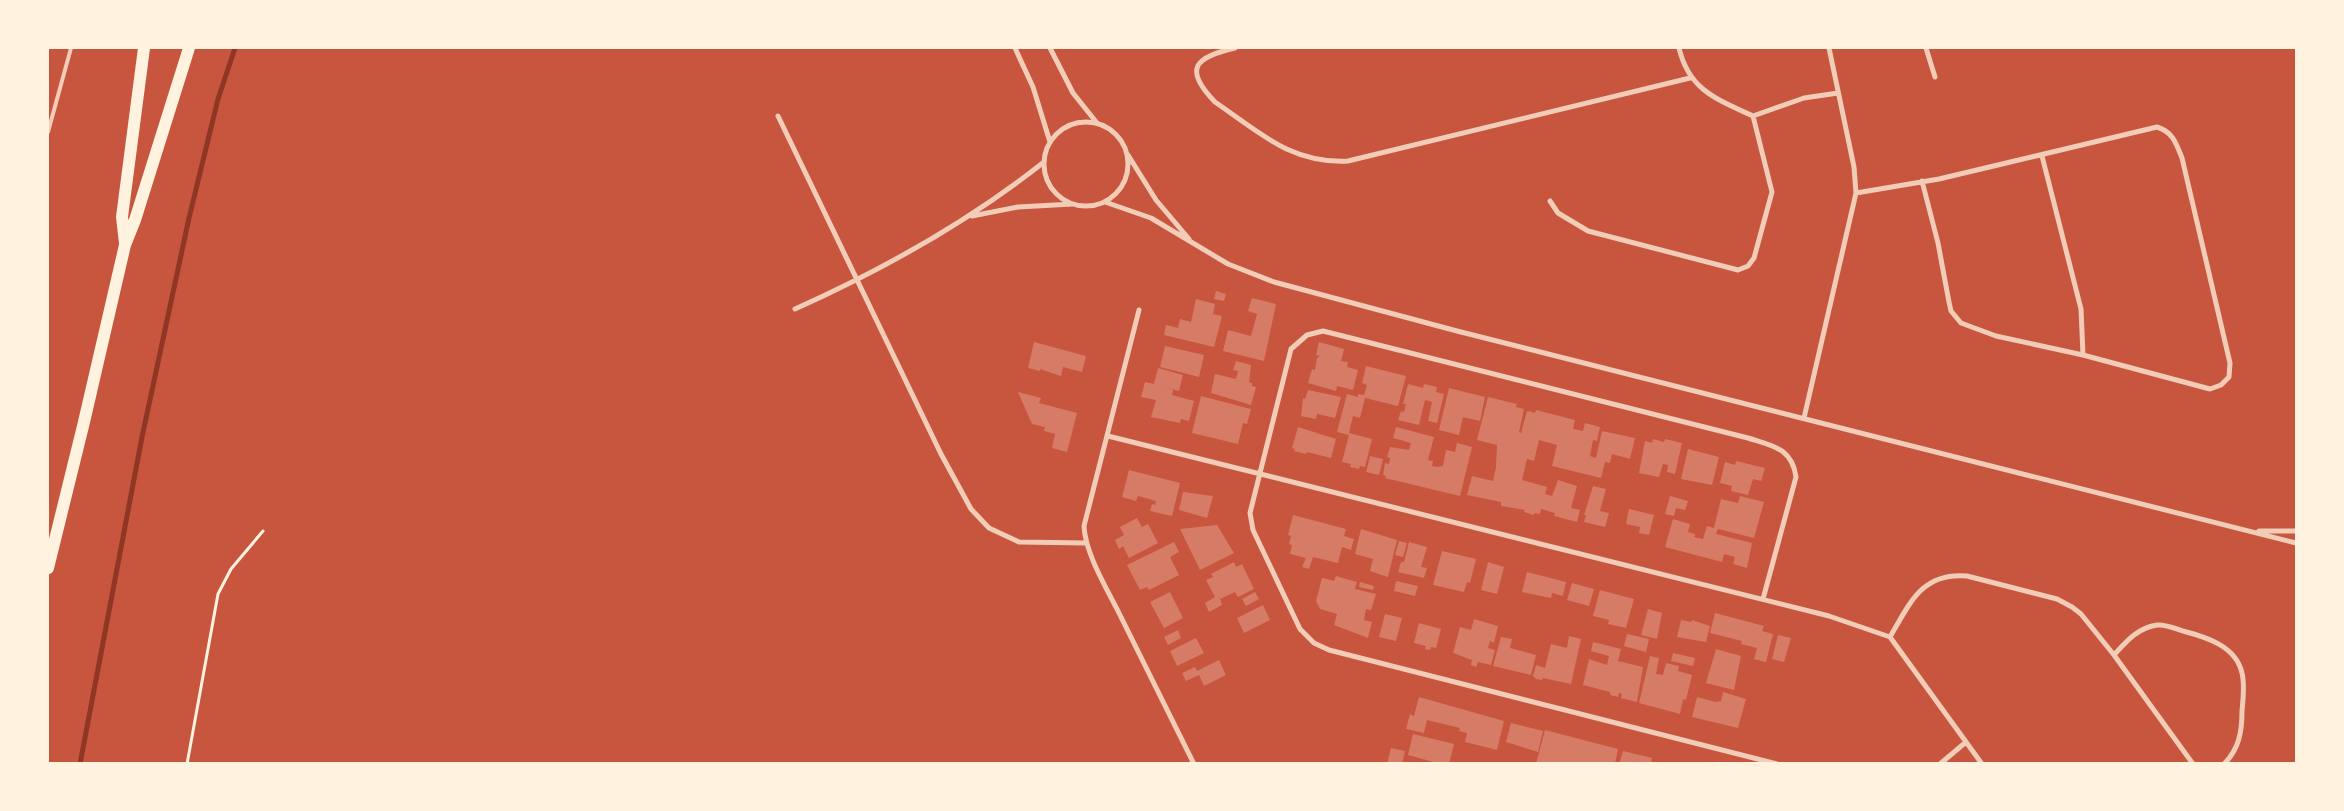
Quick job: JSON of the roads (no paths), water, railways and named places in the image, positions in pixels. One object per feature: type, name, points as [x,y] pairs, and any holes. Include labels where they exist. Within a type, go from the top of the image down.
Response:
[{"type":"main road","points":[[125,245],[122,217],[144,48]]},
{"type":"main road","points":[[48,568],[125,245],[135,220],[189,48]]},
{"type":"street","points":[[1015,48],[1033,87],[1050,142]]},
{"type":"street","points":[[1050,48],[1073,93],[1097,123],[1114,132],[1156,200],[1192,243]]},
{"type":"street","points":[[1235,48],[1212,53],[1204,58],[1198,67],[1198,79],[1208,95],[1215,102],[1289,152],[1308,158],[1335,162],[1348,161],[1690,78]]},
{"type":"street","points":[[1679,48],[1690,78],[1721,101],[1753,116],[1804,98],[1838,93]]},
{"type":"street","points":[[1804,418],[1856,193],[1854,167],[1829,48]]},
{"type":"street","points":[[1926,48],[1934,77]]},
{"type":"street","points":[[778,116],[941,454],[971,509],[989,528],[1019,542],[1086,543]]},
{"type":"street","points":[[1550,201],[1558,213],[1588,231],[1738,270],[1748,266],[1754,258],[1772,192],[1753,116]]},
{"type":"street","points":[[1073,204],[1061,198],[1052,188],[1046,176],[1044,162],[1050,142],[1062,129],[1079,122],[1097,123]]},
{"type":"street","points":[[1856,193],[2042,156],[2157,127],[2165,130],[2174,138],[2182,158],[2231,371],[2229,377],[2221,384],[2210,389],[2083,355],[1996,336],[1957,319],[1948,302],[1938,243],[1922,181]]},
{"type":"street","points":[[969,216],[1018,207],[1073,204],[1089,206],[1105,202],[1122,187],[1126,177],[1128,155]]},
{"type":"street","points":[[2042,156],[2080,310],[2083,355]]},
{"type":"street","points":[[795,310],[858,281],[969,216],[1009,190],[1044,162]]},
{"type":"street","points":[[1105,202],[1151,218],[1237,268],[1274,282],[2296,542]]},
{"type":"street","points":[[1139,310],[1084,526],[1086,543],[1194,764]]},
{"type":"street","points":[[1763,599],[1796,477],[1792,460],[1785,452],[1748,438],[1323,331],[1307,336],[1291,350],[1250,513],[1253,530],[1300,629],[1320,647],[1777,764]]},
{"type":"street","points":[[1108,436],[1763,599],[1829,616],[1890,637],[1982,764]]},
{"type":"street","points":[[2256,531],[2269,529],[2296,531]]},
{"type":"street","points":[[1890,637],[1913,599],[1926,584],[1940,577],[1967,576],[2065,602],[2081,614],[2114,655],[2193,764]]},
{"type":"street","points":[[2114,655],[2132,636],[2141,630],[2158,625],[2209,638],[2226,649],[2236,661],[2242,673],[2243,692],[2242,730],[2237,746],[2231,757],[2224,764]]},
{"type":"street","points":[[1940,764],[1966,742]]},
{"type":"lane","points":[[48,132],[71,48]]},
{"type":"waterway","points":[[80,764],[142,437],[189,218],[218,99],[235,48]]}]
